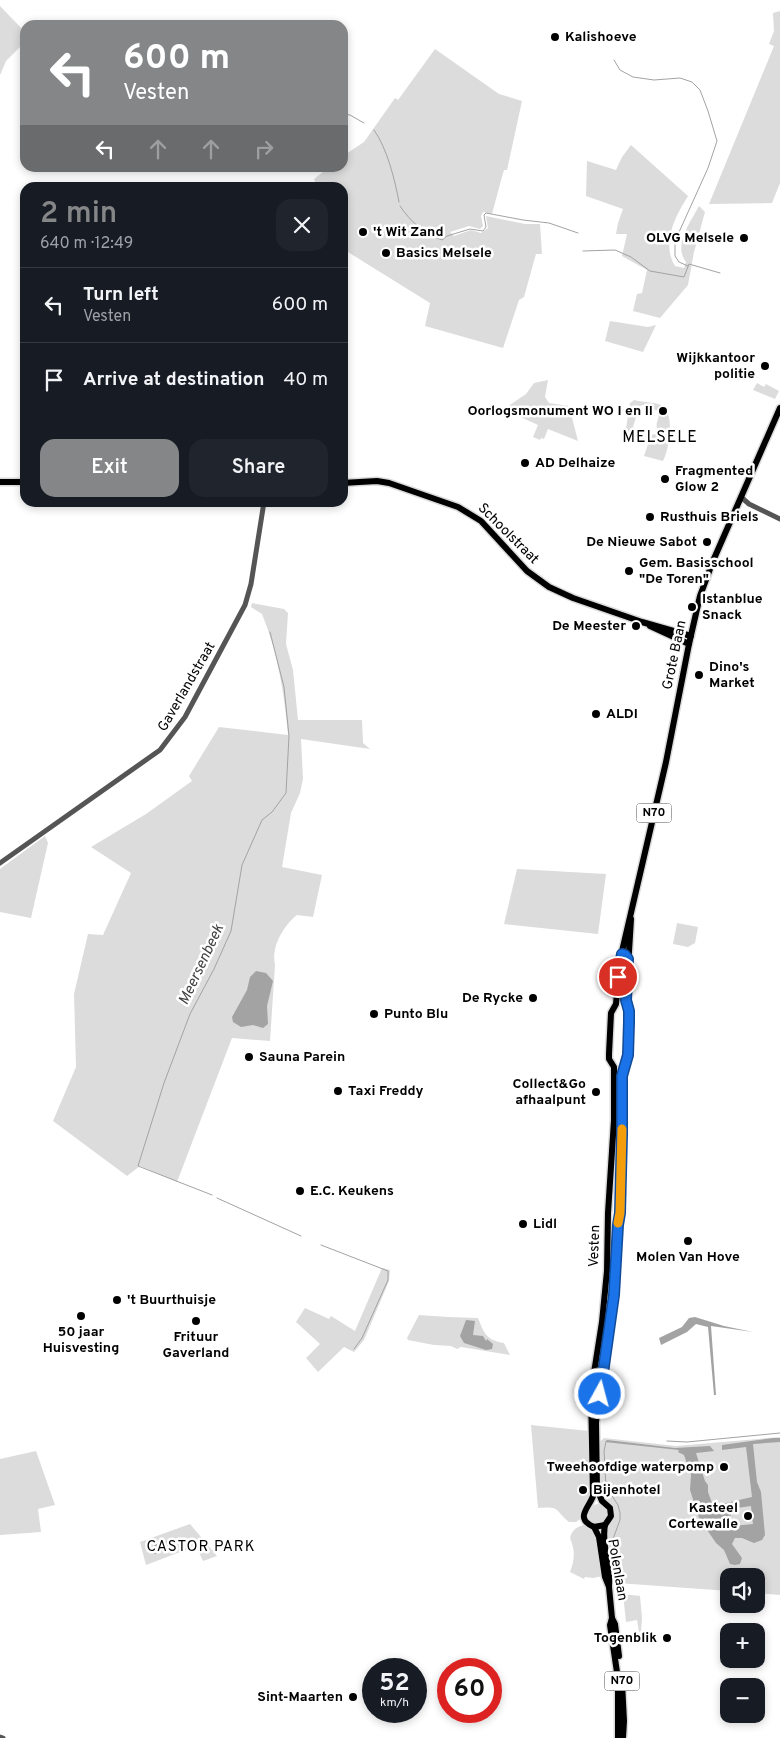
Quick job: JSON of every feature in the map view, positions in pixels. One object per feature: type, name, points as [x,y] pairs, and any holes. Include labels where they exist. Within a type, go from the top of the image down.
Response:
[{"type":"main road","name":"Grote Baan","points":[[631,919],[668,754],[689,644],[706,578],[780,408]]},
{"type":"main road","name":"Schoolstraat","points":[[348,482],[377,481],[389,483],[458,506],[481,521],[527,571],[549,587],[642,622],[691,636]]},
{"type":"main road","points":[[0,482],[20,482]]},
{"type":"main road","name":"Schoolstraat","points":[[642,622],[689,644]]},
{"type":"main road","name":"Vesten","points":[[591,1502],[593,1496],[591,1392],[607,1271],[608,1213],[614,1120],[614,1067],[609,1059],[611,1013],[616,1004],[622,954],[631,919]]},
{"type":"main road","name":"Vesten","points":[[602,1501],[597,1489],[596,1422],[614,1295],[620,1213],[622,1076],[628,1049],[628,959],[631,919]]},
{"type":"main road","points":[[622,954],[628,959]]},
{"type":"main road","points":[[616,1004],[627,1006]]},
{"type":"main road","points":[[614,1067],[624,1066]]},
{"type":"main road","points":[[591,1502],[596,1500],[602,1501]]},
{"type":"main road","name":"N70","points":[[602,1501],[608,1505],[611,1512],[610,1520],[605,1525]]},
{"type":"main road","name":"N70","points":[[591,1502],[586,1507],[584,1514],[586,1521],[594,1527]]},
{"type":"main road","points":[[594,1527],[605,1525]]},
{"type":"main road","name":"Polenlaan","points":[[605,1525],[604,1537],[610,1576],[609,1587],[612,1618],[615,1624],[623,1694],[623,1738]]},
{"type":"main road","name":"Polenlaan","points":[[594,1527],[598,1534],[605,1577],[609,1587]]},
{"type":"main road","name":"Polenlaan","points":[[612,1618],[610,1625],[619,1694],[618,1738]]},
{"type":"street","points":[[741,497],[750,504],[780,519]]},
{"type":"street","name":"Gaverlandstraat","points":[[0,863],[140,765],[160,750],[173,735],[185,717],[245,605],[251,584],[263,507]]},
{"type":"shaded area","points":[[0,6],[20,27],[20,47],[6,61],[0,75]]},
{"type":"shaded area","points":[[780,11],[780,183],[772,203],[709,204],[774,46],[769,44],[774,31],[773,13]]},
{"type":"shaded area","points":[[435,49],[499,94],[522,101],[507,170],[504,170],[492,214],[483,212],[481,216],[483,226],[480,229],[469,226],[450,232],[454,236],[471,230],[481,233],[488,228],[486,216],[525,224],[540,224],[542,254],[536,254],[524,297],[519,300],[503,348],[425,326],[430,303],[348,252],[348,182],[315,182],[314,179],[323,172],[348,172],[348,153],[364,142],[395,98],[398,100]]},
{"type":"shaded area","points":[[631,145],[688,196],[671,230],[669,248],[675,266],[684,268],[686,262],[681,248],[684,234],[699,206],[705,212],[694,252],[688,285],[660,318],[633,311],[637,294],[642,293],[647,270],[622,256],[627,234],[616,234],[623,209],[586,196],[587,161],[616,170],[622,157]]},
{"type":"shaded area","points":[[610,321],[648,327],[656,325],[643,352],[605,341]]},
{"type":"shaded area","points":[[548,380],[545,397],[549,403],[569,406],[578,441],[548,429],[544,439],[541,438],[540,440],[533,437],[538,425],[512,413],[510,418],[501,411],[526,394],[534,383]]},
{"type":"shaded area","points":[[757,383],[764,387],[766,384],[779,391],[775,399],[753,390]]},
{"type":"shaded area","points":[[634,400],[658,404],[666,409],[670,423],[670,432],[663,461],[644,456],[651,435],[655,434],[657,428],[658,411],[642,405],[639,407],[632,436],[625,435],[630,403]]},
{"type":"shaded area","points":[[252,603],[284,609],[288,613],[286,644],[293,670],[298,720],[362,720],[363,743],[370,749],[301,739],[303,779],[300,793],[291,813],[282,867],[322,875],[313,917],[297,915],[279,937],[274,958],[270,1041],[232,1038],[177,1182],[140,1166],[127,1176],[53,1121],[76,1067],[74,994],[88,934],[103,935],[131,873],[91,847],[146,814],[192,781],[189,776],[219,727],[288,735],[282,689],[272,643],[262,614],[251,607]]},
{"type":"shaded area","points":[[45,836],[48,843],[31,918],[0,912],[0,869]]},
{"type":"shaded area","points":[[517,869],[606,874],[598,934],[504,924]]},
{"type":"shaded area","points":[[677,923],[698,927],[695,943],[688,947],[673,944]]},
{"type":"shaded area","points":[[256,971],[266,973],[273,981],[267,1006],[268,1024],[263,1028],[253,1025],[241,1027],[233,1022],[232,1017],[247,990],[250,977]]},
{"type":"shaded area","points":[[382,1268],[390,1270],[389,1281],[364,1340],[354,1352],[344,1347],[318,1372],[306,1358],[320,1344],[296,1322],[305,1308],[329,1319],[331,1316],[355,1331]]},
{"type":"shaded area","points":[[419,1315],[478,1318],[486,1335],[493,1340],[504,1343],[510,1355],[461,1347],[457,1349],[451,1346],[408,1340],[407,1338]]},
{"type":"shaded area","points":[[695,1317],[753,1332],[711,1326],[716,1395],[714,1395],[708,1327],[696,1324],[687,1332],[661,1345],[659,1338],[682,1327],[689,1318]]},
{"type":"shaded area","points":[[466,1320],[475,1321],[473,1335],[483,1336],[486,1341],[487,1339],[493,1344],[492,1349],[486,1350],[464,1343],[460,1336]]},
{"type":"shaded area","points":[[531,1425],[589,1431],[591,1495],[583,1507],[580,1519],[576,1522],[569,1522],[554,1508],[538,1508]]},
{"type":"shaded area","points":[[780,1437],[780,1595],[765,1594],[765,1568],[720,1568],[720,1590],[617,1583],[615,1575],[612,1575],[606,1538],[607,1528],[614,1514],[612,1507],[602,1498],[599,1492],[597,1444],[604,1438],[676,1446]]},
{"type":"shaded area","points":[[780,1438],[780,1442],[753,1444],[757,1482],[761,1492],[765,1535],[762,1540],[754,1543],[742,1538],[735,1538],[732,1544],[742,1558],[740,1564],[735,1565],[730,1564],[724,1550],[716,1543],[699,1518],[690,1490],[691,1475],[684,1455],[678,1452],[679,1450],[605,1442],[607,1440],[675,1448],[710,1446],[714,1451],[696,1453],[708,1485],[708,1492],[712,1503],[726,1503],[752,1497],[746,1447],[722,1450],[722,1445]],"holes":[[[751,1506],[752,1515],[754,1516],[752,1518],[753,1524],[732,1526],[730,1509]]]},
{"type":"shaded area","points":[[36,1451],[55,1505],[38,1509],[41,1532],[0,1535],[0,1459]]},
{"type":"shaded area","points":[[598,1504],[605,1507],[608,1514],[605,1521],[598,1524],[591,1521],[588,1514],[591,1507]]},
{"type":"shaded area","points":[[190,1524],[217,1556],[203,1561],[196,1546],[146,1565],[140,1542]]},
{"type":"shaded area","points":[[584,1525],[596,1531],[603,1576],[585,1577],[584,1579],[570,1572],[574,1555],[570,1538],[575,1529]]},
{"type":"shaded area","points":[[174,1539],[163,1551],[155,1554],[152,1551],[155,1544]]},
{"type":"shaded area","points":[[623,1594],[640,1596],[642,1618],[641,1631],[639,1632],[637,1620],[626,1622]]},
{"type":"waterway","points":[[614,60],[620,70],[633,77],[654,80],[680,78],[692,82],[700,90],[708,111],[717,141],[708,168],[675,241],[675,256],[679,262],[688,266]]},
{"type":"waterway","points":[[348,115],[364,123]]},
{"type":"waterway","points":[[374,130],[387,155],[399,202]]},
{"type":"waterway","points":[[400,206],[418,226],[442,240],[447,236],[470,229],[483,231],[486,227],[484,215],[486,213],[549,223],[578,233]]},
{"type":"waterway","points":[[583,251],[615,250],[631,257],[650,271],[684,277],[689,264],[720,273]]},
{"type":"waterway","name":"Meersenbeek","points":[[212,1195],[138,1166],[164,1083],[190,1014],[214,969],[231,931],[242,865],[262,820],[272,812],[286,793],[289,736],[284,687],[270,632]]},
{"type":"waterway","points":[[217,1198],[301,1236]]},
{"type":"waterway","points":[[321,1245],[388,1271],[388,1280],[362,1338],[354,1349]]},
{"type":"waterway","points":[[667,1441],[687,1442],[780,1433]]},
{"type":"waterway","points":[[606,1442],[604,1451],[606,1487],[618,1505],[620,1513],[620,1520],[613,1539],[615,1577]]},
{"type":"slow traffic","points":[[618,1223],[620,1213],[622,1129]]},
{"type":"place","name":"Kalishoeve","points":[[555,37]]},
{"type":"place","name":"'t Wit Zand","points":[[363,232]]},
{"type":"place","name":"OLVG Melsele","points":[[744,238]]},
{"type":"place","name":"Basics Melsele","points":[[386,253]]},
{"type":"place","name":"Wijkkantoor politie","points":[[765,366]]},
{"type":"place","name":"Oorlogsmonument WO I en II","points":[[663,411]]},
{"type":"place","name":"AD Delhaize","points":[[525,463]]},
{"type":"place","name":"Fragmented Glow 2","points":[[665,479]]},
{"type":"place","name":"Rusthuis Briels","points":[[650,517]]},
{"type":"place","name":"De Nieuwe Sabot","points":[[707,542]]},
{"type":"place","name":"Gem. Basisschool \"De Toren\"","points":[[629,571]]},
{"type":"place","name":"Istanblue Snack","points":[[692,607]]},
{"type":"place","name":"De Meester","points":[[636,626]]},
{"type":"place","name":"Dino's Market","points":[[699,675]]},
{"type":"place","name":"ALDI","points":[[596,714]]},
{"type":"place","name":"De Rycke","points":[[533,998]]},
{"type":"place","name":"Punto Blu","points":[[374,1014]]},
{"type":"place","name":"Sauna Parein","points":[[249,1057]]},
{"type":"place","name":"Taxi Freddy","points":[[338,1091]]},
{"type":"place","name":"Collect&Go afhaalpunt","points":[[596,1092]]},
{"type":"place","name":"E.C. Keukens","points":[[300,1191]]},
{"type":"place","name":"Lidl","points":[[523,1224]]},
{"type":"place","name":"Molen Van Hove","points":[[688,1241]]},
{"type":"place","name":"'t Buurthuisje","points":[[117,1300]]},
{"type":"place","name":"50 jaar Huisvesting","points":[[81,1316]]},
{"type":"place","name":"Frituur Gaverland","points":[[196,1321]]},
{"type":"place","name":"Tweehoofdige waterpomp","points":[[724,1467]]},
{"type":"place","name":"Bijenhotel","points":[[583,1490]]},
{"type":"place","name":"Kasteel Cortewalle","points":[[748,1516]]},
{"type":"place","name":"Togenblik","points":[[667,1638]]},
{"type":"place","name":"Sint-Maarten","points":[[353,1697]]},
{"type":"district","name":"MELSELE","points":[[660,438]]},
{"type":"district","name":"CASTOR PARK","points":[[201,1547]]},
{"type":"route","points":[[600,1394],[614,1295],[620,1213],[622,1076],[628,1055],[629,1011],[626,1000],[628,959],[622,954],[618,977]]}]
